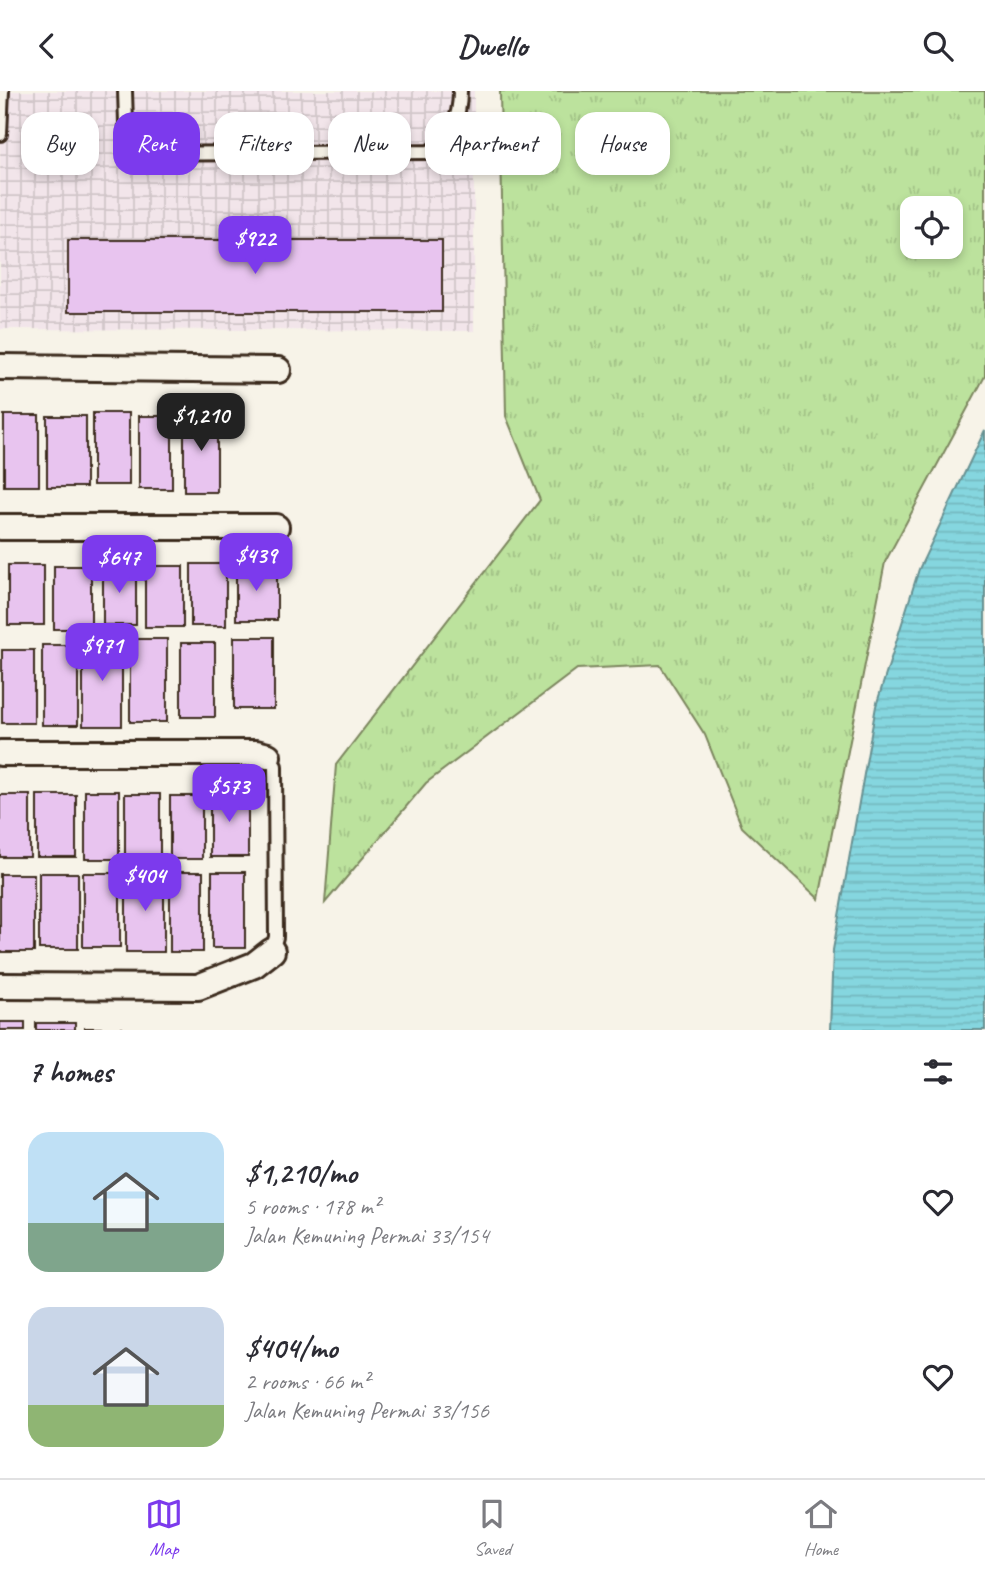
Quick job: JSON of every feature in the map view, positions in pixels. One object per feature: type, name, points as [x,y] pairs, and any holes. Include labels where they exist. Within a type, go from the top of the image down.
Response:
[{"type":"street","points":[[0,367],[278,370]]},
{"type":"street","points":[[0,527],[276,527]]},
{"type":"street","points":[[0,753],[256,753],[268,756]]},
{"type":"street","points":[[0,986],[198,987],[254,965],[272,951]]},
{"type":"lane","points":[[0,134],[2,91]]},
{"type":"lane","points":[[125,91],[127,154],[429,152],[441,146],[453,131],[460,91]]},
{"type":"lane","points":[[268,756],[275,766],[276,937],[272,951]]},
{"type":"shaded area","points":[[0,91],[474,91],[474,112],[425,112],[425,175],[474,175],[474,331],[0,329]]},
{"type":"green space","points":[[500,91],[985,91],[985,376],[885,562],[819,899],[742,827],[705,735],[660,665],[577,669],[426,783],[325,903],[336,765],[540,500],[506,416],[502,175],[561,175],[561,112],[500,112]]},
{"type":"water","points":[[985,430],[985,1030],[830,1030],[833,950],[876,706],[919,569]]},
{"type":"building","points":[[68,240],[442,240],[442,312],[68,312]]},
{"type":"building","points":[[93,413],[129,413],[129,485],[93,485]]},
{"type":"building","points":[[184,414],[217,414],[217,492],[184,492]]},
{"type":"building","points":[[4,415],[39,415],[39,486],[4,486]]},
{"type":"building","points":[[47,416],[86,416],[86,487],[47,487]]},
{"type":"building","points":[[139,416],[172,416],[172,489],[139,489]]},
{"type":"building","points":[[103,564],[136,564],[136,625],[103,625]]},
{"type":"building","points":[[191,564],[226,564],[226,626],[191,626]]},
{"type":"building","points":[[8,565],[44,565],[44,625],[8,625]]},
{"type":"building","points":[[54,566],[91,566],[91,629],[54,629]]},
{"type":"building","points":[[145,566],[183,566],[183,627],[145,627]]},
{"type":"building","points":[[236,567],[277,567],[277,620],[236,620]]},
{"type":"building","points":[[234,637],[274,637],[274,709],[234,709]]},
{"type":"building","points":[[130,639],[167,639],[167,722],[130,722]]},
{"type":"building","points":[[83,641],[122,641],[122,726],[83,726]]},
{"type":"building","points":[[181,643],[215,643],[215,717],[181,717]]},
{"type":"building","points":[[42,645],[78,645],[78,725],[42,725]]},
{"type":"building","points":[[2,650],[34,650],[34,723],[2,723]]},
{"type":"building","points":[[85,791],[119,791],[119,859],[85,859]]},
{"type":"building","points":[[210,791],[248,791],[248,857],[210,857]]},
{"type":"building","points":[[125,794],[160,794],[160,859],[125,859]]},
{"type":"building","points":[[0,795],[30,795],[30,857],[0,857]]},
{"type":"building","points":[[37,795],[76,795],[76,857],[37,857]]},
{"type":"building","points":[[170,796],[202,796],[202,859],[170,859]]},
{"type":"building","points":[[170,872],[203,872],[203,952],[170,952]]},
{"type":"building","points":[[212,872],[245,872],[245,948],[212,948]]},
{"type":"building","points":[[39,873],[78,873],[78,949],[39,949]]},
{"type":"building","points":[[83,873],[120,873],[120,947],[83,947]]},
{"type":"building","points":[[126,873],[164,873],[164,952],[126,952]]},
{"type":"building","points":[[0,874],[34,874],[34,952],[0,952]]},
{"type":"building","points":[[0,1022],[25,1022],[25,1030],[0,1030]]},
{"type":"building","points":[[36,1023],[75,1023],[75,1030],[36,1030]]},
{"type":"building","points":[[122,1028],[122,1030],[85,1030]]}]
